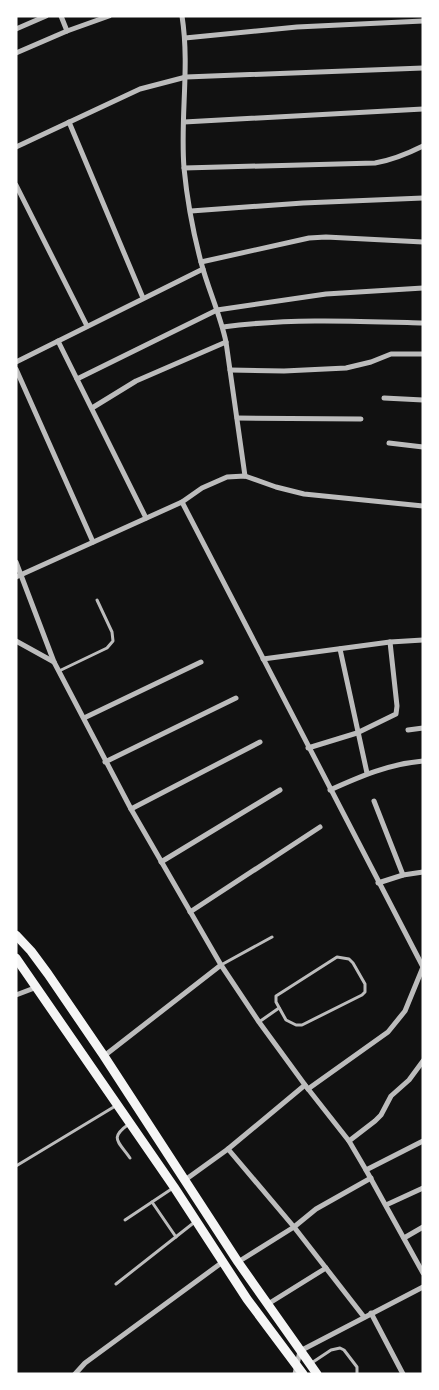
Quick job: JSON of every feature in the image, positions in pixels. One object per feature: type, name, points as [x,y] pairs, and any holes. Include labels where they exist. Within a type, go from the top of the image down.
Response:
[{"type":"main road","points":[[16,935],[48,974],[104,1056],[238,1262],[317,1374]]},
{"type":"main road","points":[[16,958],[118,1104],[298,1371]]},
{"type":"street","points":[[16,28],[46,16]]},
{"type":"street","points":[[61,16],[66,31]]},
{"type":"street","points":[[16,53],[66,31],[109,16]]},
{"type":"street","points":[[182,16],[185,38],[186,77],[184,168],[201,262],[218,310],[226,342],[245,476]]},
{"type":"street","points":[[185,38],[297,27],[423,21]]},
{"type":"street","points":[[16,147],[140,89],[186,77],[423,68]]},
{"type":"street","points":[[184,122],[423,109]]},
{"type":"street","points":[[69,122],[143,298]]},
{"type":"street","points":[[184,168],[375,163],[404,156],[423,146]]},
{"type":"street","points":[[16,185],[88,326]]},
{"type":"street","points":[[191,211],[303,203],[423,198]]},
{"type":"street","points":[[201,262],[309,238],[333,237],[423,242]]},
{"type":"street","points":[[16,362],[203,269]]},
{"type":"street","points":[[77,379],[218,310],[326,294],[423,288]]},
{"type":"street","points":[[223,327],[321,320],[423,322]]},
{"type":"street","points":[[58,341],[146,518]]},
{"type":"street","points":[[92,408],[136,381],[226,342]]},
{"type":"street","points":[[230,370],[284,371],[346,368],[371,362],[391,354],[423,354]]},
{"type":"street","points":[[16,369],[93,542]]},
{"type":"street","points":[[384,398],[423,400]]},
{"type":"street","points":[[237,418],[361,419]]},
{"type":"street","points":[[389,443],[423,447]]},
{"type":"street","points":[[19,576],[182,502],[202,488],[228,477],[245,476],[304,494],[423,506]]},
{"type":"street","points":[[182,502],[423,967],[405,1011],[388,1032],[306,1087],[228,1149],[185,1180]]},
{"type":"street","points":[[16,562],[19,576],[54,662],[130,809],[221,965],[306,1087],[349,1141],[423,1274]]},
{"type":"street","points":[[263,659],[390,642],[423,640]]},
{"type":"street","points":[[16,641],[54,662]]},
{"type":"street","points":[[308,748],[358,733],[391,718],[397,711],[390,642]]},
{"type":"street","points":[[340,649],[367,773]]},
{"type":"street","points":[[84,718],[201,662]]},
{"type":"street","points":[[105,762],[236,698]]},
{"type":"street","points":[[408,730],[423,728]]},
{"type":"street","points":[[130,809],[260,742]]},
{"type":"street","points":[[330,790],[367,773],[389,766],[423,761]]},
{"type":"street","points":[[161,862],[280,790]]},
{"type":"street","points":[[374,801],[403,875]]},
{"type":"street","points":[[190,912],[320,827]]},
{"type":"street","points":[[378,883],[403,875],[423,872]]},
{"type":"street","points":[[104,1056],[221,965]]},
{"type":"street","points":[[16,995],[37,987]]},
{"type":"street","points":[[349,1141],[374,1122],[391,1096],[408,1080],[423,1061]]},
{"type":"street","points":[[366,1170],[423,1141]]},
{"type":"street","points":[[228,1149],[294,1227],[364,1317]]},
{"type":"street","points":[[238,1262],[294,1227],[316,1210],[371,1178]]},
{"type":"street","points":[[386,1205],[423,1188]]},
{"type":"street","points":[[404,1238],[423,1227]]},
{"type":"street","points":[[75,1374],[85,1363],[224,1261]]},
{"type":"street","points":[[268,1304],[326,1268]]},
{"type":"street","points":[[298,1371],[300,1351],[423,1287]]},
{"type":"street","points":[[371,1313],[403,1374]]},
{"type":"lane","points":[[59,671],[107,648],[113,642],[112,632],[97,600]]},
{"type":"lane","points":[[221,965],[272,937]]},
{"type":"lane","points":[[337,957],[348,959],[353,963],[365,984],[366,988],[362,995],[302,1025],[286,1020],[279,1008],[275,999],[278,994],[337,957]]},
{"type":"lane","points":[[259,1022],[279,1008]]},
{"type":"lane","points":[[16,1166],[118,1104]]},
{"type":"lane","points":[[130,1123],[116,1134],[116,1139],[130,1158]]},
{"type":"lane","points":[[125,1220],[174,1187]]},
{"type":"lane","points":[[152,1202],[176,1237]]},
{"type":"lane","points":[[116,1284],[197,1221]]},
{"type":"lane","points":[[310,1364],[331,1350],[340,1348],[344,1350],[357,1367],[357,1374]]}]
